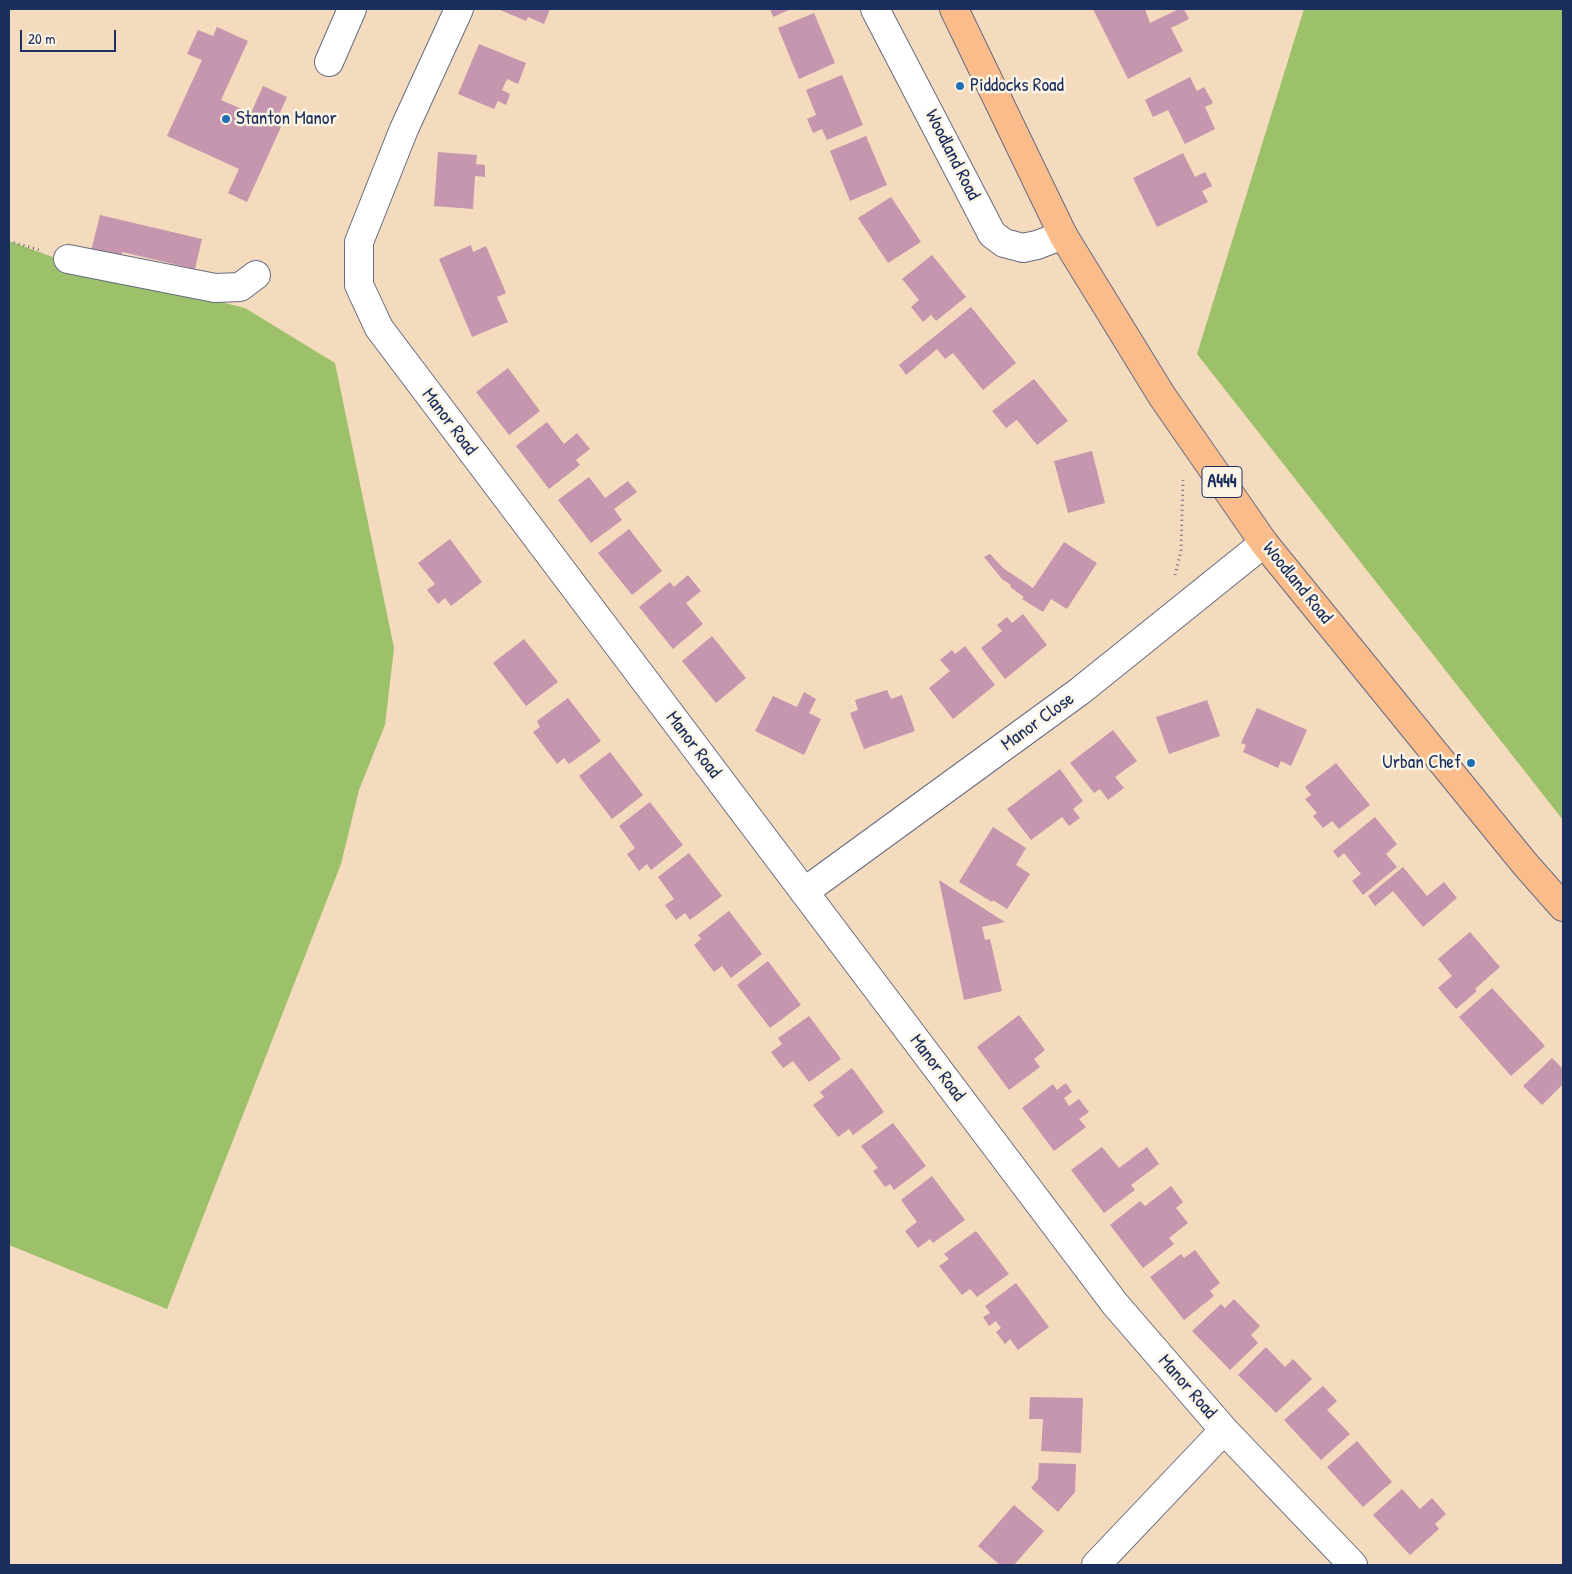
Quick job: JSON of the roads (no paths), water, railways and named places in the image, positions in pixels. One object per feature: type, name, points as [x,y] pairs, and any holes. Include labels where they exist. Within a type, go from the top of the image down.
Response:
[{"type":"highway","name":"Woodland Road","points":[[954,9],[1063,235],[1142,365],[1188,434],[1264,543],[1519,856],[1563,907]]},
{"type":"street","points":[[329,62],[352,9]]},
{"type":"street","name":"Manor Road","points":[[459,9],[404,129],[359,242],[359,285],[379,328],[1115,1304],[1224,1430],[1353,1565]]},
{"type":"street","name":"Woodland Road","points":[[875,9],[992,234],[1004,243],[1023,248],[1063,235]]},
{"type":"street","points":[[68,259],[215,288],[240,287],[256,274]]},
{"type":"street","name":"Manor Close","points":[[804,892],[1080,691],[1264,543]]},
{"type":"street","name":"Manor Road","points":[[1096,1565],[1224,1430]]},
{"type":"place","name":"Piddocks Road","points":[[960,86]]},
{"type":"place","name":"Stanton Manor","points":[[226,119]]},
{"type":"place","name":"Urban Chef","points":[[1471,763]]}]
